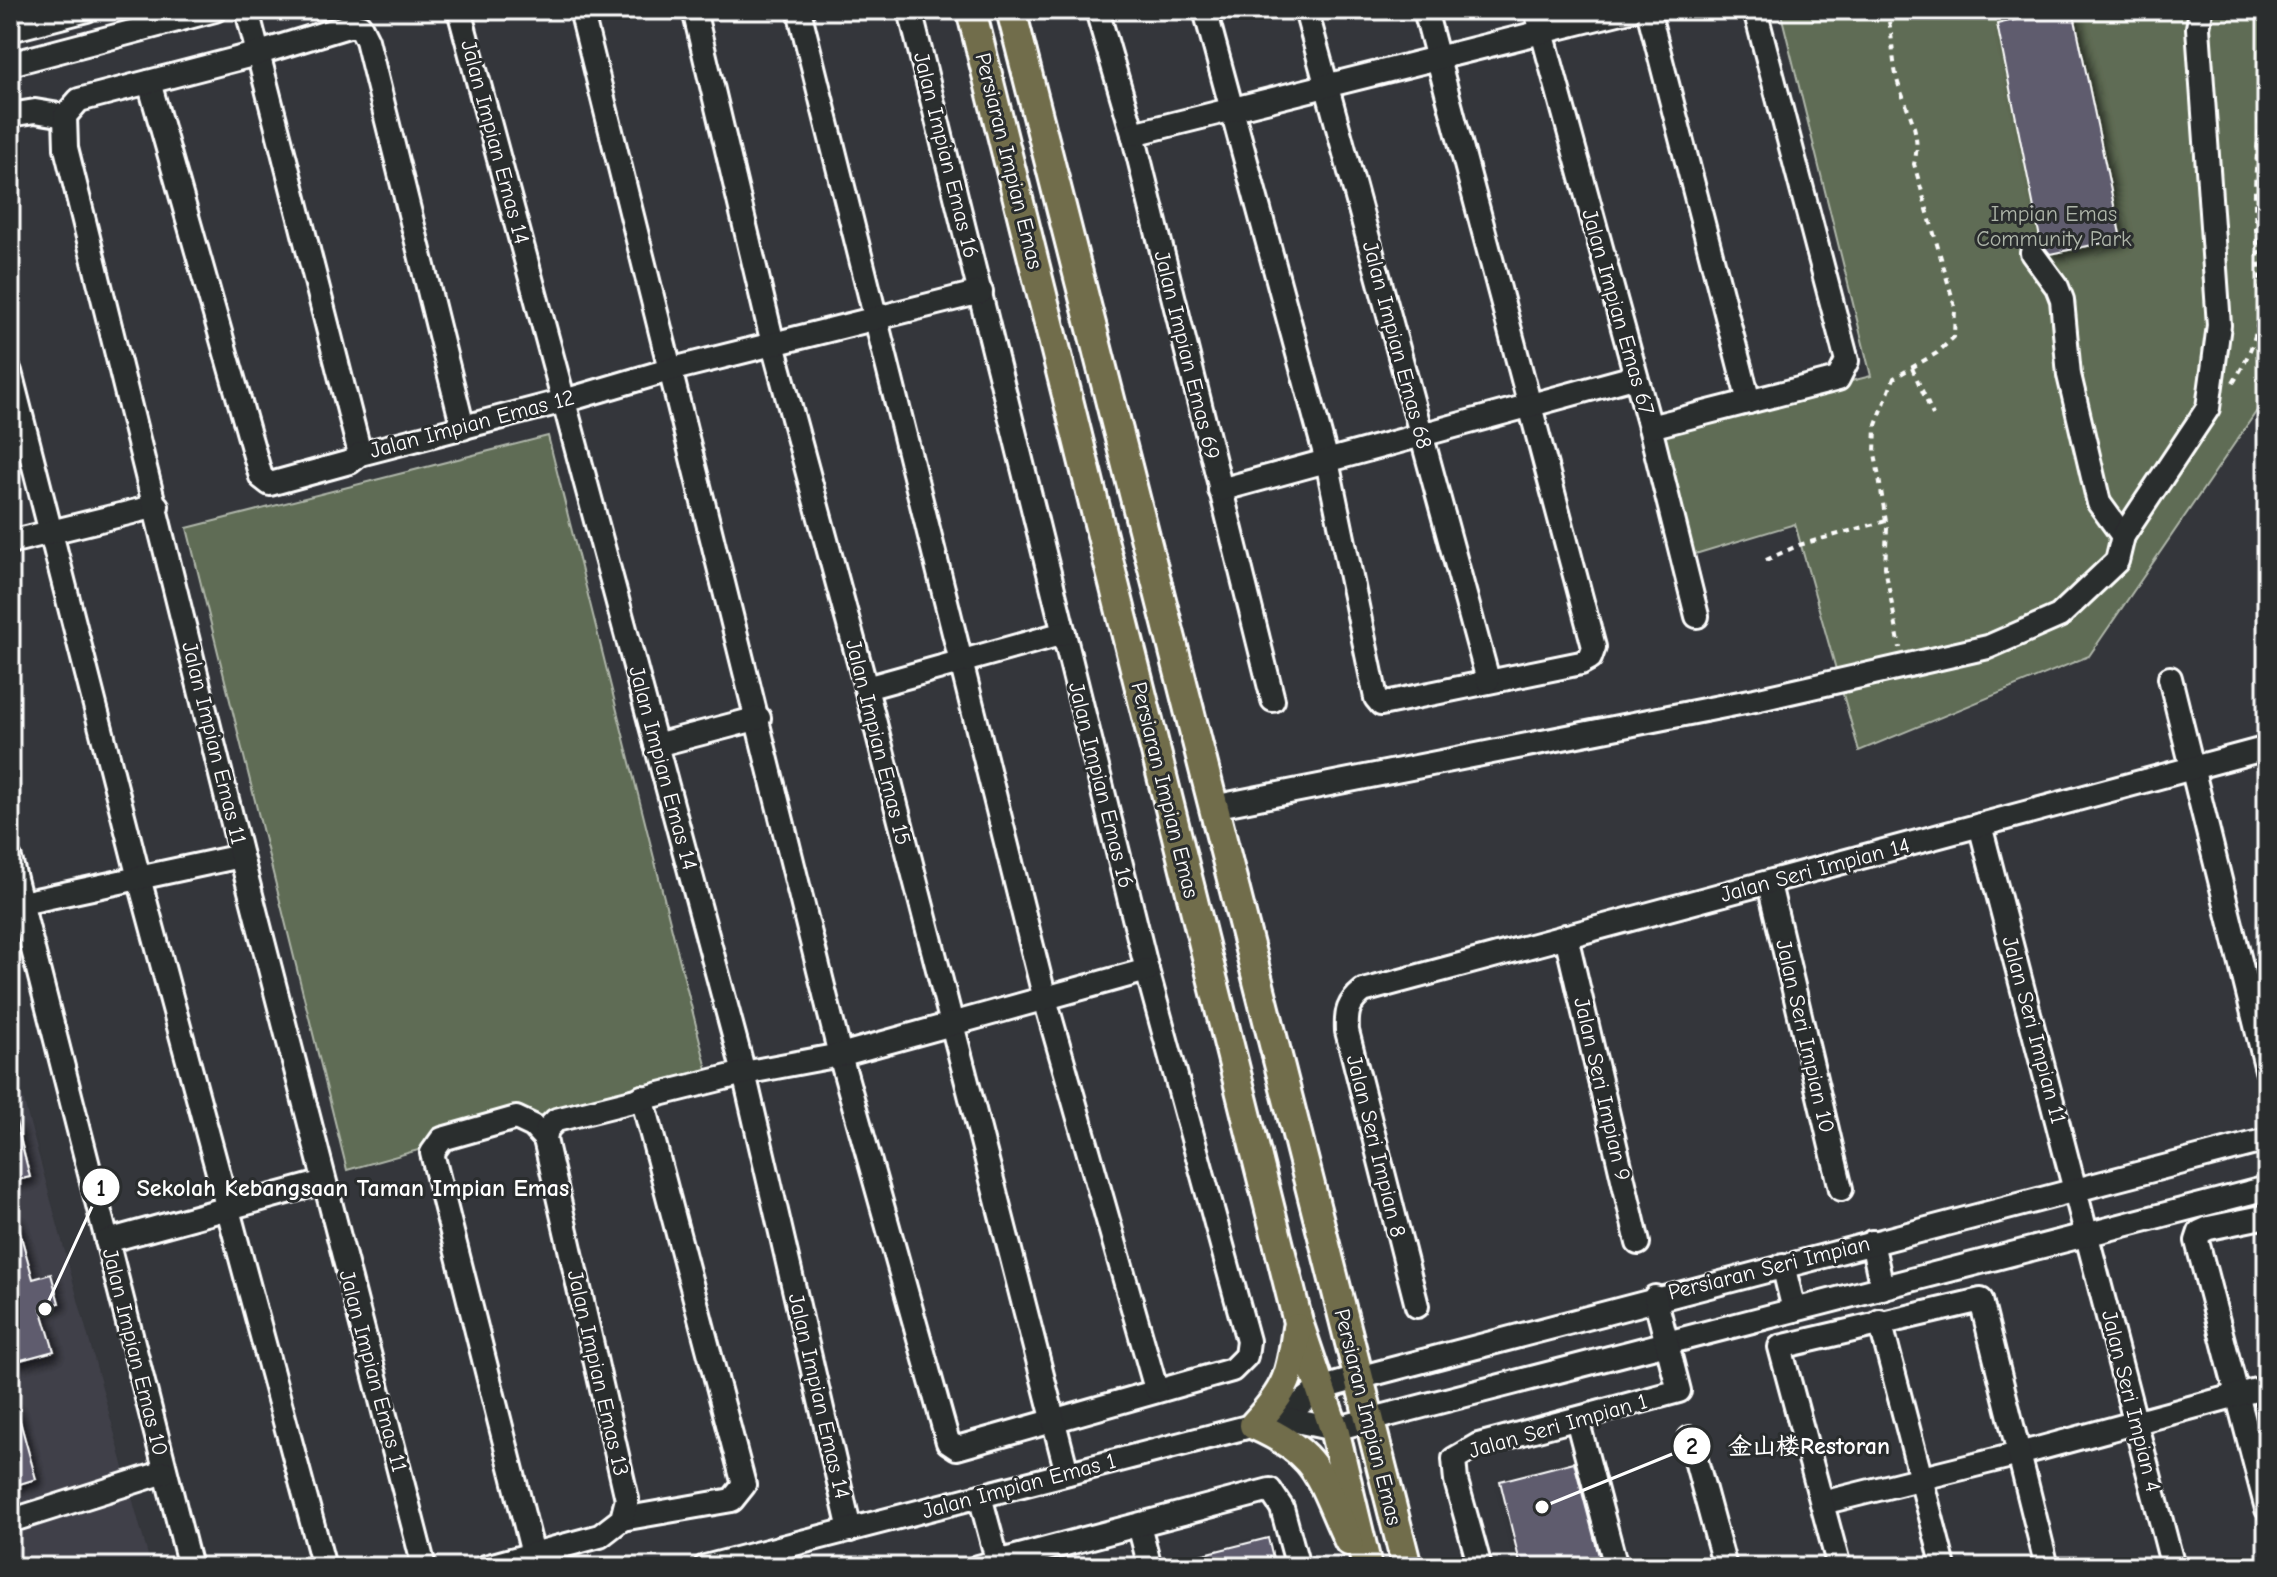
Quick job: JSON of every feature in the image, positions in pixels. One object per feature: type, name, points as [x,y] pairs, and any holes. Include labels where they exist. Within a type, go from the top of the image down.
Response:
[{"type":"main road","name":"Persiaran Impian Emas","points":[[971,10],[1298,1322],[1334,1429],[1367,1567]]},
{"type":"main road","name":"Persiaran Impian Emas","points":[[1011,10],[1407,1567]]},
{"type":"main road","points":[[1298,1322],[1289,1379],[1280,1397],[1254,1425],[1290,1441],[1310,1458],[1361,1567]]},
{"type":"street","points":[[10,30],[87,10]]},
{"type":"street","points":[[10,64],[215,10]]},
{"type":"street","name":"Jalan Impian Emas 12","points":[[247,10],[360,454],[669,370],[981,292]]},
{"type":"street","name":"Jalan Impian Emas 14","points":[[459,10],[744,1073],[850,1530]]},
{"type":"street","points":[[581,10],[669,370],[759,718],[840,1055]]},
{"type":"street","name":"Jalan Impian Emas 15","points":[[694,10],[773,344],[866,688],[950,1027],[1067,1473]]},
{"type":"street","points":[[799,10],[1045,999],[1156,1389]]},
{"type":"street","name":"Jalan Impian Emas 16","points":[[840,1055],[949,1445],[957,1448],[1156,1389],[1232,1370],[1246,1356],[1248,1341],[1147,970],[910,10]]},
{"type":"street","name":"Jalan Impian Emas 69","points":[[1097,10],[1133,134],[1273,700]]},
{"type":"street","points":[[1205,10],[1327,461],[1376,698],[1381,704],[1581,663],[1590,658],[1594,647],[1425,10]]},
{"type":"street","name":"Jalan Impian Emas 68","points":[[1306,10],[1488,680]]},
{"type":"street","name":"Jalan Impian Emas 67","points":[[1536,10],[1650,427],[1697,616]]},
{"type":"street","points":[[1133,134],[1630,10]]},
{"type":"street","points":[[1648,10],[1749,402]]},
{"type":"street","points":[[1650,427],[1838,379],[1847,361],[1755,10]]},
{"type":"street","points":[[1213,807],[1740,703],[1988,647],[2059,616],[2117,561],[2123,536],[2208,408],[2219,325],[2198,28],[2201,10]]},
{"type":"street","points":[[10,115],[35,111],[65,116],[79,100],[256,54],[348,26],[360,26],[367,40],[463,428]]},
{"type":"street","points":[[149,82],[261,477],[270,484],[350,462],[360,454]]},
{"type":"street","name":"Jalan Impian Emas 11","points":[[65,116],[66,148],[157,506],[241,856],[424,1567]]},
{"type":"street","points":[[2032,253],[2057,287],[2062,300],[2069,375],[2099,503],[2123,536]]},
{"type":"street","points":[[10,372],[139,878],[324,1567]]},
{"type":"street","points":[[1220,490],[1634,377]]},
{"type":"street","points":[[10,542],[157,506]]},
{"type":"street","points":[[866,688],[1064,633]]},
{"type":"street","points":[[2170,678],[2267,1070]]},
{"type":"street","points":[[656,745],[759,718]]},
{"type":"street","name":"Jalan Seri Impian 14","points":[[1363,991],[2267,748]]},
{"type":"street","name":"Jalan Seri Impian 11","points":[[1980,825],[2088,1235]]},
{"type":"street","points":[[22,903],[241,856]]},
{"type":"street","name":"Jalan Impian Emas 10","points":[[10,859],[190,1567]]},
{"type":"street","name":"Jalan Seri Impian 10","points":[[1769,884],[1841,1189]]},
{"type":"street","name":"Jalan Seri Impian 9","points":[[1566,936],[1638,1243]]},
{"type":"street","points":[[545,1139],[547,1129],[556,1120],[587,1109],[744,1073],[840,1055],[1147,970]]},
{"type":"street","name":"Jalan Seri Impian 8","points":[[1363,991],[1351,1000],[1346,1013],[1347,1031],[1417,1306]]},
{"type":"street","points":[[485,1567],[600,1536],[622,1519],[732,1500],[744,1485],[642,1097]]},
{"type":"street","points":[[533,1554],[432,1153],[442,1139],[516,1118],[533,1126],[545,1139]]},
{"type":"street","name":"Jalan Impian Emas 13","points":[[545,1139],[627,1499],[622,1519]]},
{"type":"street","name":"Persiaran Seri Impian","points":[[1282,1418],[1319,1389],[1655,1297],[2267,1140]]},
{"type":"street","points":[[107,1241],[324,1182]]},
{"type":"street","points":[[1334,1429],[2267,1188]]},
{"type":"street","points":[[2267,1216],[2209,1228],[2200,1232],[2197,1241],[2267,1509]]},
{"type":"street","name":"Jalan Seri Impian 4","points":[[2088,1235],[2173,1567]]},
{"type":"street","points":[[1872,1242],[1882,1288]]},
{"type":"street","points":[[1783,1265],[1794,1310]]},
{"type":"street","points":[[1655,1297],[1667,1342]]},
{"type":"street","points":[[1839,1567],[1780,1347],[1880,1321],[1981,1300],[2047,1567]]},
{"type":"street","points":[[1880,1321],[1944,1567]]},
{"type":"street","name":"Jalan Seri Impian 1","points":[[1480,1567],[1456,1481],[1454,1459],[1478,1445],[1679,1391],[1667,1342]]},
{"type":"street","points":[[1822,1503],[2267,1387]]},
{"type":"street","name":"Jalan Impian Emas 1","points":[[705,1567],[1282,1418],[1334,1429]]},
{"type":"street","points":[[1577,1419],[1616,1567]]},
{"type":"street","points":[[1690,1438],[1725,1567]]},
{"type":"street","points":[[10,1521],[165,1472]]},
{"type":"street","points":[[980,1496],[992,1565],[1270,1490],[1282,1508],[1298,1567]]},
{"type":"street","points":[[1139,1525],[1150,1567]]},
{"type":"path","points":[[1886,10],[1898,85],[1911,110],[1919,144],[1914,164],[1943,277],[1955,307],[1954,337],[1937,353],[1894,378],[1876,425],[1875,453],[1886,521],[1885,567],[1903,666]]},
{"type":"path","points":[[2230,388],[2247,362],[2263,305],[2255,207],[2262,90],[2267,82]]},
{"type":"path","points":[[1912,368],[1933,415]]},
{"type":"path","points":[[1766,560],[1799,545],[1886,521]]},
{"type":"shaded area","points":[[10,1051],[151,1567],[10,1567]]},
{"type":"green space","name":"Impian Emas Community Park","points":[[1780,10],[2267,10],[2267,396],[2089,656],[1859,751],[1795,524],[1692,555],[1662,429],[1871,376]]},
{"type":"green space","points":[[548,436],[707,1069],[347,1170],[187,528]]},
{"type":"building","points":[[2056,10],[2073,10],[2121,239],[2050,254],[2041,243],[1997,24]]},
{"type":"building","points":[[16,1122],[30,1177],[10,1182],[10,1123]]},
{"type":"building","points":[[10,1215],[15,1215],[33,1279],[51,1274],[59,1303],[41,1308],[54,1351],[10,1363]]},
{"type":"building","points":[[15,1403],[36,1479],[10,1487],[10,1404]]},
{"type":"building","points":[[1574,1462],[1602,1567],[1521,1567],[1500,1481]]},
{"type":"building","points":[[1268,1538],[1275,1567],[1177,1567],[1176,1561]]},
{"type":"place","name":"Sekolah Kebangsaan Taman Impian Emas","points":[[45,1309]]},
{"type":"place","name":"金山楼Restoran","points":[[1542,1507]]}]
